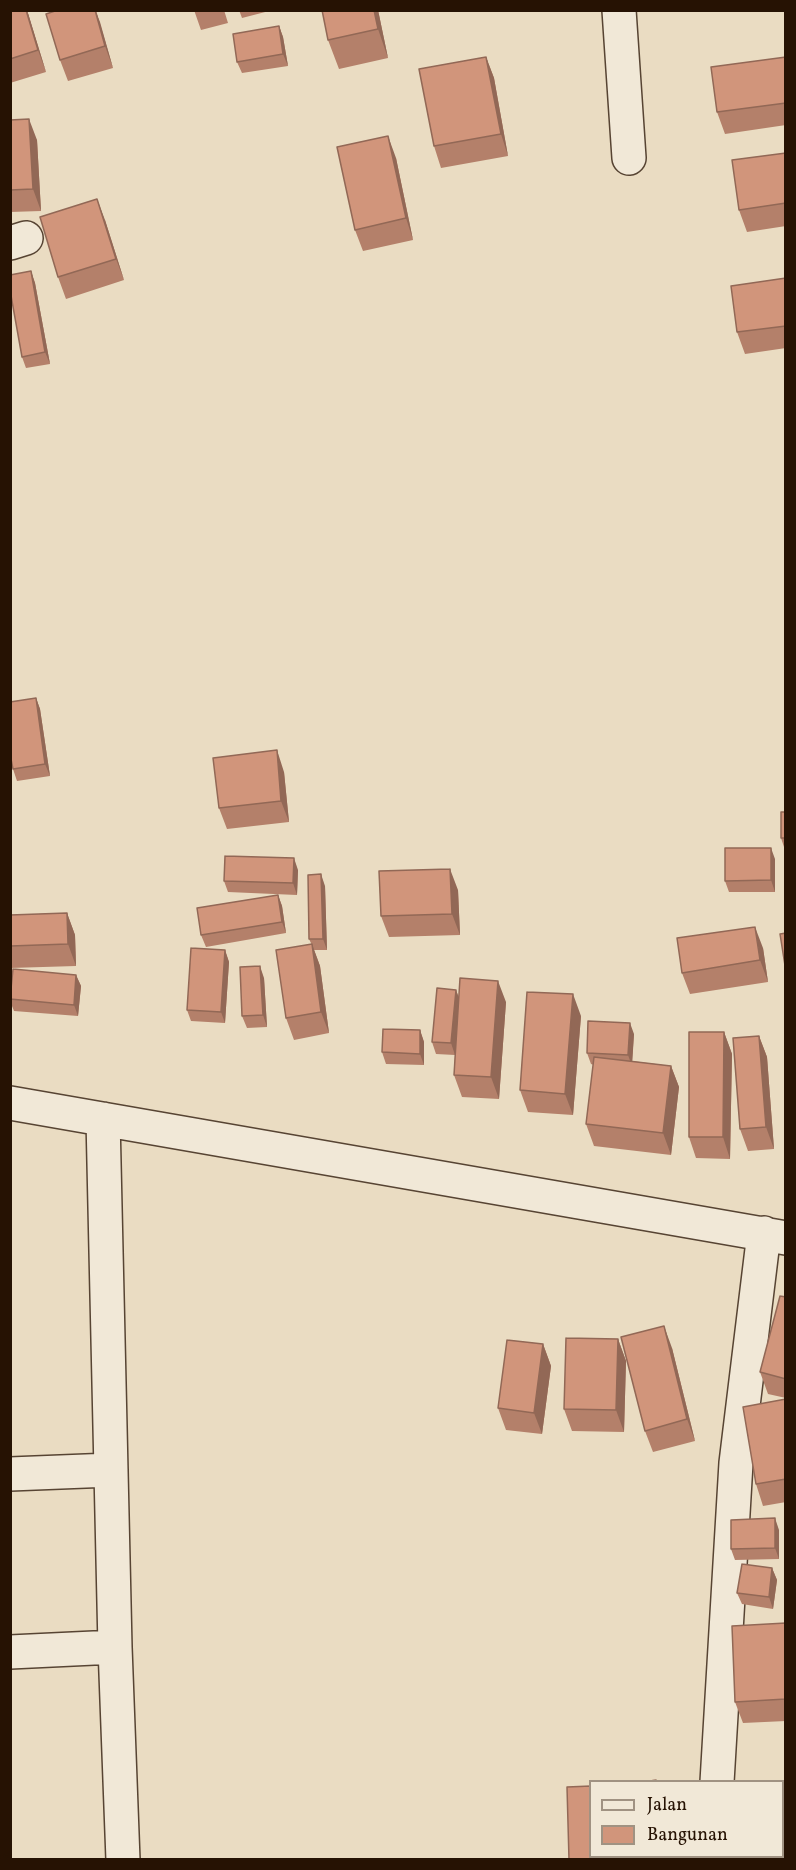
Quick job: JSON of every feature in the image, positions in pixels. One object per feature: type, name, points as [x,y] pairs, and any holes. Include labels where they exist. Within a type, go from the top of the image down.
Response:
[{"type":"street","points":[[619,10],[629,158]]},
{"type":"street","points":[[10,1102],[775,1236],[736,1463],[717,1780]]},
{"type":"street","points":[[103,1119],[115,1647],[123,1860]]},
{"type":"street","points":[[10,1474],[111,1470]]},
{"type":"street","points":[[10,1652],[115,1647]]},
{"type":"building","points":[[10,10],[26,10],[38,50],[10,59]]},
{"type":"building","points":[[58,10],[95,10],[105,46],[60,60],[46,14]]},
{"type":"building","points":[[322,10],[374,10],[378,29],[328,40]]},
{"type":"building","points":[[279,26],[283,54],[237,62],[233,34]]},
{"type":"building","points":[[486,57],[501,134],[434,146],[419,69]]},
{"type":"building","points":[[786,57],[786,103],[717,112],[711,67]]},
{"type":"building","points":[[29,119],[33,189],[10,190],[10,120]]},
{"type":"building","points":[[388,136],[406,218],[355,230],[337,147]]},
{"type":"building","points":[[786,153],[786,203],[739,210],[732,160]]},
{"type":"building","points":[[97,199],[116,259],[58,277],[40,217]]},
{"type":"building","points":[[31,271],[45,352],[22,357],[10,290],[10,275]]},
{"type":"building","points":[[786,278],[786,326],[737,332],[731,286]]},
{"type":"building","points":[[36,698],[45,764],[13,769],[10,754],[10,702]]},
{"type":"building","points":[[277,750],[281,801],[219,808],[213,758]]},
{"type":"building","points":[[781,812],[786,812],[786,838],[781,838]]},
{"type":"building","points":[[725,848],[771,848],[771,880],[725,881]]},
{"type":"building","points":[[225,856],[294,858],[293,883],[224,881]]},
{"type":"building","points":[[450,869],[452,914],[381,916],[379,871]]},
{"type":"building","points":[[321,874],[323,939],[309,939],[308,875]]},
{"type":"building","points":[[278,895],[282,922],[201,935],[197,908]]},
{"type":"building","points":[[67,913],[68,944],[10,946],[10,915]]},
{"type":"building","points":[[755,927],[760,960],[682,973],[677,938]]},
{"type":"building","points":[[786,933],[786,972],[780,934]]},
{"type":"building","points":[[312,944],[321,1012],[286,1018],[276,950]]},
{"type":"building","points":[[191,948],[225,950],[221,1012],[187,1010]]},
{"type":"building","points":[[260,966],[263,1015],[242,1016],[240,967]]},
{"type":"building","points":[[13,969],[76,975],[74,1005],[10,999]]},
{"type":"building","points":[[460,978],[498,981],[491,1077],[454,1075]]},
{"type":"building","points":[[437,988],[456,990],[451,1043],[432,1042]]},
{"type":"building","points":[[527,992],[573,994],[565,1094],[520,1090]]},
{"type":"building","points":[[588,1021],[630,1023],[628,1055],[587,1053]]},
{"type":"building","points":[[383,1029],[420,1030],[420,1054],[382,1052]]},
{"type":"building","points":[[689,1032],[724,1032],[723,1137],[689,1137]]},
{"type":"building","points":[[759,1036],[766,1127],[740,1129],[733,1038]]},
{"type":"building","points":[[594,1057],[671,1066],[663,1133],[586,1124]]},
{"type":"building","points":[[780,1296],[786,1297],[786,1379],[760,1372]]},
{"type":"building","points":[[664,1326],[687,1419],[645,1431],[621,1337]]},
{"type":"building","points":[[566,1338],[618,1339],[616,1410],[564,1409]]},
{"type":"building","points":[[507,1340],[543,1344],[534,1413],[498,1408]]},
{"type":"building","points":[[786,1399],[786,1479],[756,1484],[743,1407]]},
{"type":"building","points":[[775,1518],[775,1548],[731,1549],[731,1520]]},
{"type":"building","points":[[742,1564],[772,1568],[769,1597],[737,1593]]},
{"type":"building","points":[[786,1623],[786,1699],[735,1702],[732,1626]]},
{"type":"building","points":[[589,1786],[589,1858],[605,1858],[606,1860],[569,1860],[567,1787]]},
{"type":"building","points":[[784,1794],[786,1794],[786,1834],[784,1835]]}]
